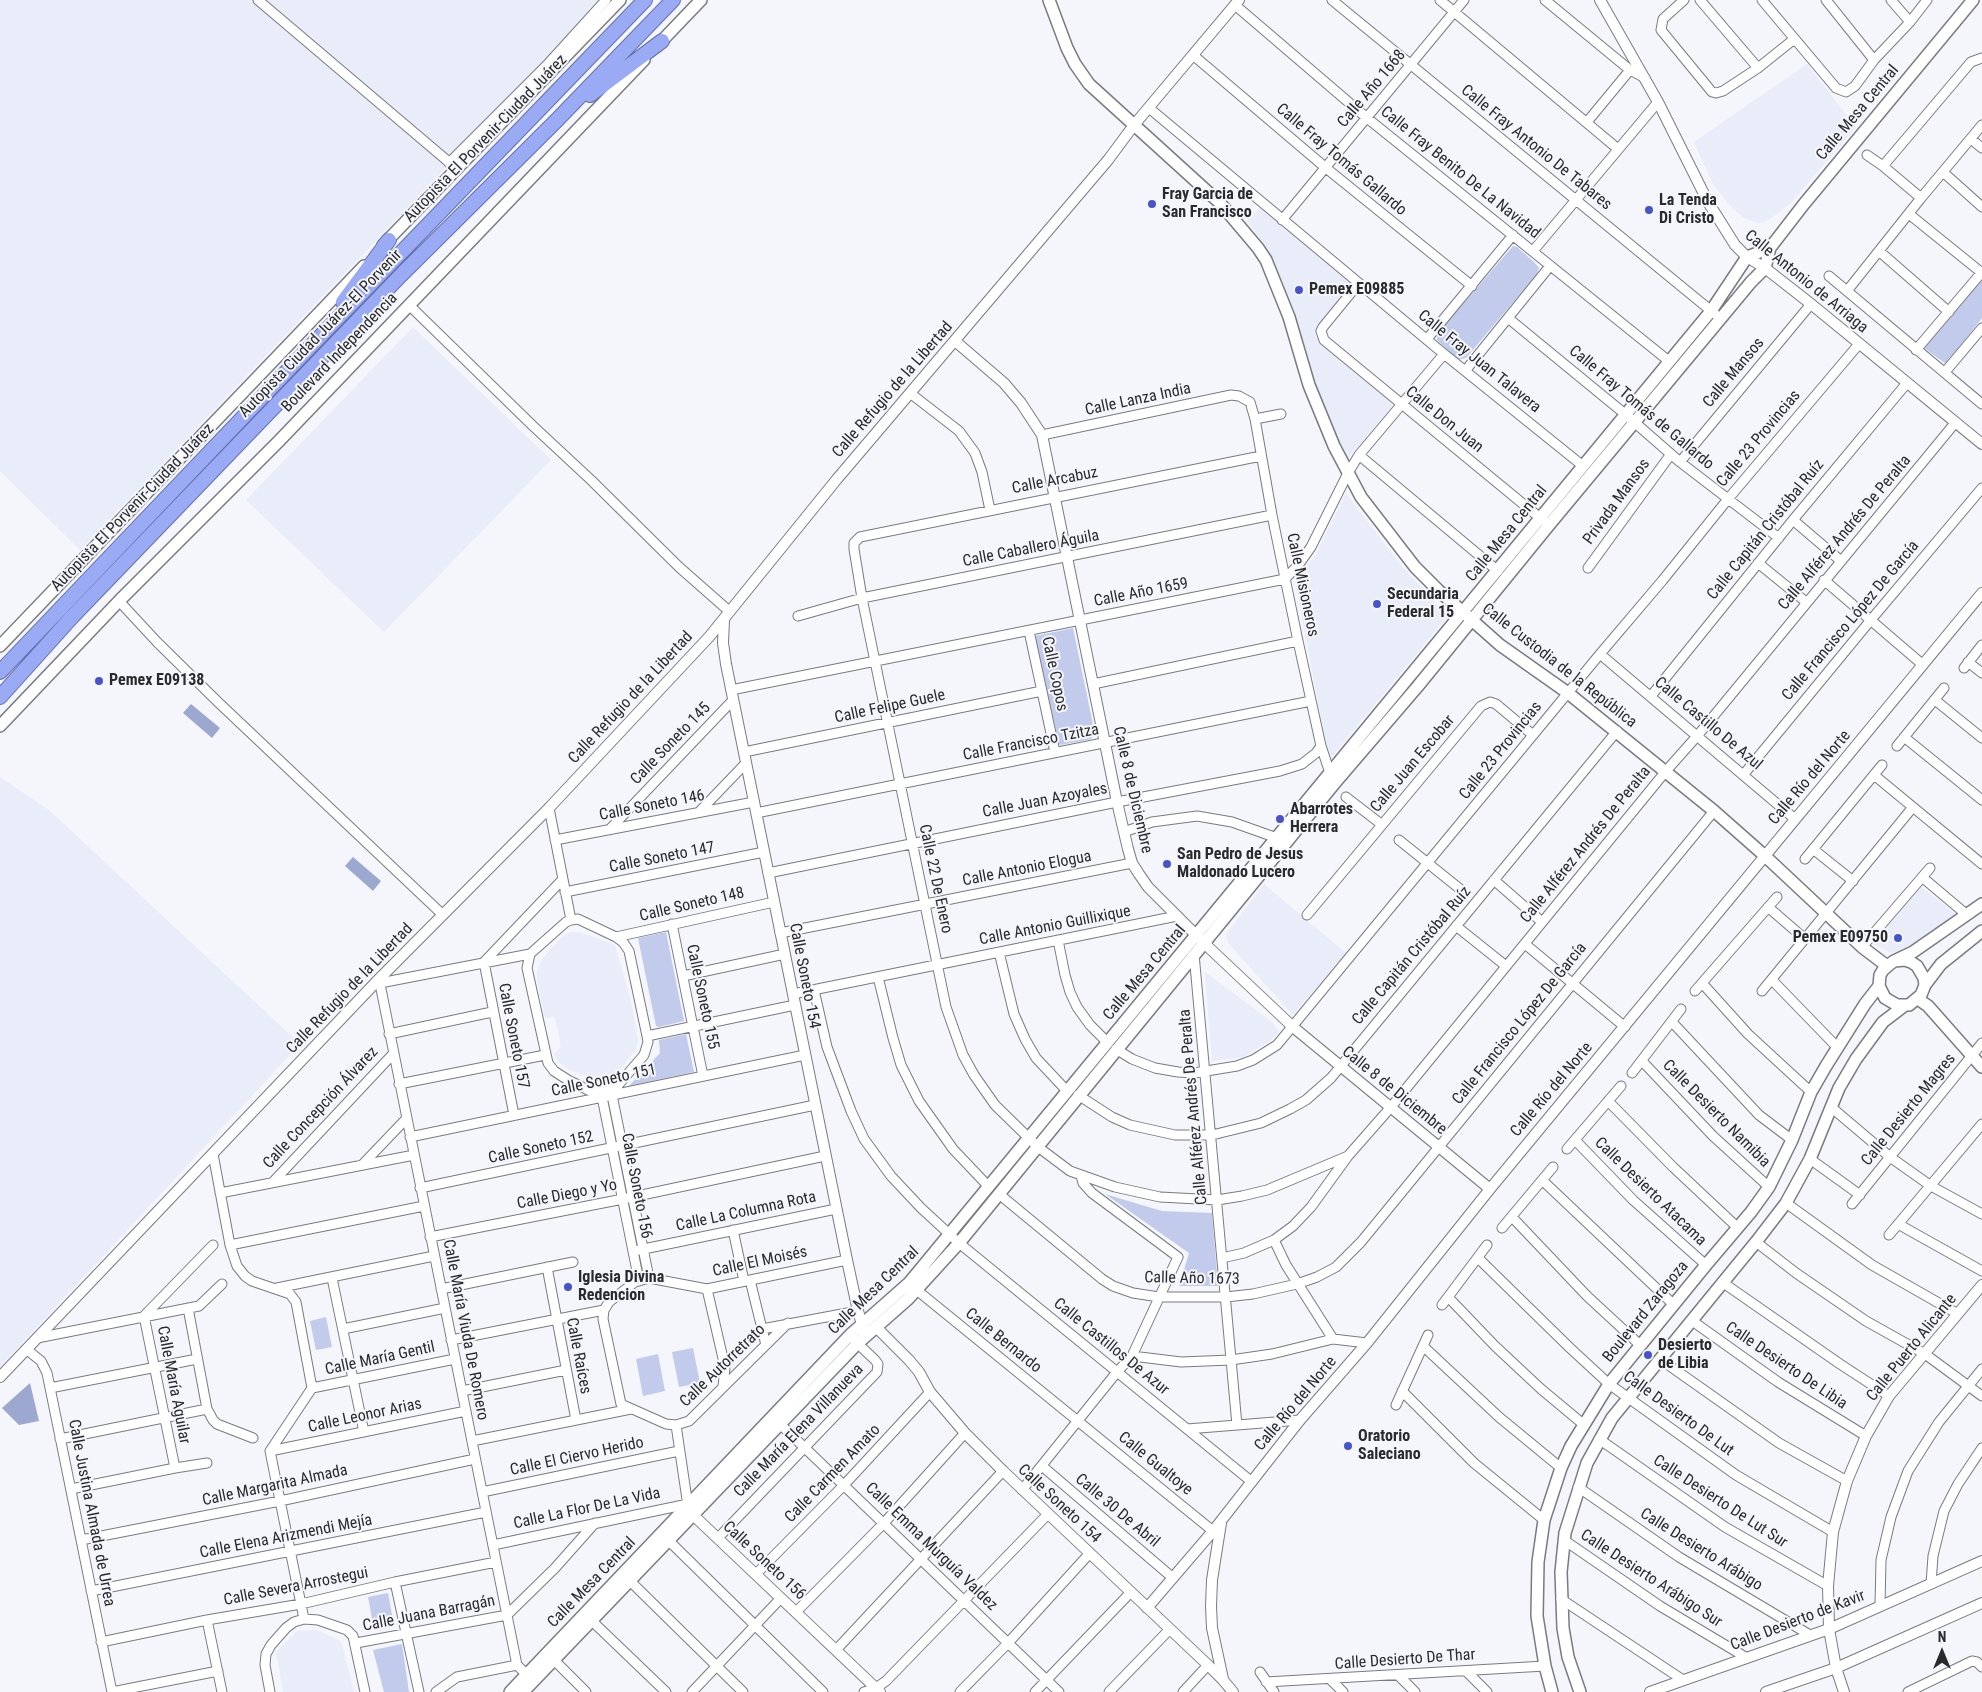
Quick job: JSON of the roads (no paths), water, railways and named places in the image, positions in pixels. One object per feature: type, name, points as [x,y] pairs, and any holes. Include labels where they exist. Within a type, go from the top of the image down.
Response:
[{"type":"highway","name":"Autopista El Porvenir-Ciudad Juárez","points":[[0,672],[645,0]]},
{"type":"highway","name":"Autopista Ciudad Juárez-El Porvenir","points":[[0,697],[72,617],[401,275],[556,122],[672,0]]},
{"type":"highway","points":[[556,122],[662,41]]},
{"type":"highway","points":[[311,346],[389,240]]},
{"type":"highway","points":[[0,667],[20,652]]},
{"type":"main road","points":[[0,646],[152,485],[389,240],[453,166],[620,0]]},
{"type":"main road","name":"Boulevard Independencia","points":[[0,726],[119,600],[231,491],[701,0]]},
{"type":"main road","name":"Calle Custodia de la República","points":[[1050,0],[1060,34],[1089,84],[1193,177],[1224,208],[1266,260],[1289,317],[1315,403],[1334,446],[1361,498],[1409,560],[1438,590],[1500,645],[1568,693],[1617,731],[1714,811],[1827,912],[1862,947],[1891,964]]},
{"type":"main road","name":"Calle Mesa Central","points":[[954,1239],[989,1187],[1066,1091],[1112,1046],[1194,954],[1200,939],[1278,838],[1330,773],[1468,617],[1498,570],[1635,424],[1765,268],[1770,248],[1804,204],[1973,0]]},
{"type":"main road","points":[[1747,257],[1770,248]]},
{"type":"main road","name":"Calle Mesa Central","points":[[523,1692],[530,1678],[690,1508],[858,1338],[877,1328],[954,1239],[999,1194],[1038,1148],[1112,1046],[1200,939],[1334,784],[1545,522],[1584,466],[1711,311],[1747,257]]},
{"type":"main road","points":[[1904,1006],[1897,1005],[1885,998],[1880,986],[1880,975],[1891,964],[1913,952],[1982,904]]},
{"type":"main road","points":[[1580,1692],[1568,1657],[1563,1628],[1561,1599],[1564,1540],[1578,1487],[1587,1463],[1599,1440],[1628,1398],[1756,1242],[1786,1202],[1810,1158],[1831,1107],[1848,1074],[1883,1022],[1904,1006],[1918,999],[1925,985],[1941,964],[1982,931]]},
{"type":"main road","points":[[1891,964],[1905,960],[1917,966],[1922,971],[1925,985]]},
{"type":"main road","name":"Boulevard Zaragoza","points":[[1552,1692],[1538,1616],[1538,1562],[1544,1520],[1561,1468],[1583,1424],[1609,1384],[1673,1304],[1751,1212],[1769,1187],[1792,1140],[1812,1092],[1837,1047],[1880,986]]},
{"type":"main road","points":[[1918,999],[1928,1006],[1982,1067]]},
{"type":"main road","name":"Calle Mesa Central","points":[[510,1692],[554,1660],[668,1540],[690,1508],[780,1425],[858,1338],[862,1325],[913,1287]]},
{"type":"street","points":[[258,0],[453,166]]},
{"type":"street","points":[[532,86],[606,0]]},
{"type":"street","name":"Calle Fray Antonio De Tabares","points":[[1332,0],[1721,319]]},
{"type":"street","points":[[1440,0],[1618,149]]},
{"type":"street","name":"Calle Año 1668","points":[[1282,220],[1464,0]]},
{"type":"street","points":[[1545,0],[1630,70],[1646,79]]},
{"type":"street","name":"Calle Antonio de Arriaga","points":[[1600,0],[1646,79],[1723,229],[1735,245],[1747,257],[1765,268],[1811,304],[1982,444]]},
{"type":"street","points":[[1684,0],[1663,19],[1661,30],[1712,92],[1723,92],[1758,68],[1793,40]]},
{"type":"street","points":[[1700,0],[1758,68]]},
{"type":"street","points":[[1762,0],[1793,40],[1836,88],[1846,92],[1855,86],[1874,60],[1910,22],[1927,0]]},
{"type":"street","points":[[1826,0],[1874,60]]},
{"type":"street","points":[[1891,0],[1910,22]]},
{"type":"street","name":"Calle Refugio de la Libertad","points":[[0,1377],[379,981],[549,808],[727,616],[837,478],[1108,160],[1134,125],[1237,2]]},
{"type":"street","name":"Calle Fray Benito De La Navidad","points":[[1237,2],[1367,118],[1670,362]]},
{"type":"street","name":"Calle Fray Tomás Gallardo","points":[[1193,55],[1326,168],[1472,286]]},
{"type":"street","points":[[1883,166],[1971,62],[1982,58]]},
{"type":"street","points":[[1587,122],[1630,70]]},
{"type":"street","points":[[1533,251],[1658,102]]},
{"type":"street","name":"Calle Fray Juan Talavera","points":[[1149,108],[1444,354],[1584,466]]},
{"type":"street","points":[[1847,291],[1920,198],[1982,125]]},
{"type":"street","points":[[1971,139],[1982,148]]},
{"type":"street","points":[[1867,155],[1883,166],[1920,198]]},
{"type":"street","points":[[1943,172],[1982,207]]},
{"type":"street","points":[[1909,214],[1982,272],[1916,350]]},
{"type":"street","points":[[1427,339],[1513,236]]},
{"type":"street","points":[[1879,251],[1949,312]]},
{"type":"street","points":[[1465,371],[1550,266]]},
{"type":"street","points":[[1829,276],[1982,404]]},
{"type":"street","name":"Calle Don Juan","points":[[1359,283],[1323,327],[1322,335],[1324,340],[1545,522]]},
{"type":"street","name":"Calle Mansos","points":[[1680,462],[1811,304]]},
{"type":"street","points":[[409,305],[533,426],[586,474],[727,616]]},
{"type":"street","name":"Calle Fray Tomás de Gallardo","points":[[1508,318],[1680,462],[1779,538]]},
{"type":"street","points":[[1945,372],[1980,333]]},
{"type":"street","name":"Calle 8 de Diciembre","points":[[955,341],[1004,383],[1027,410],[1042,436],[1117,802],[1132,863],[1148,887],[1293,1027],[1490,1189]]},
{"type":"street","name":"Calle 23 Provincias","points":[[1058,940],[1070,992],[1090,1026],[1112,1046],[1132,1059],[1166,1071],[1206,1072],[1237,1066],[1253,1060],[1277,1045],[1600,654],[1662,582],[1728,499],[1859,344]]},
{"type":"street","points":[[1285,579],[1311,547],[1359,455],[1444,354]]},
{"type":"street","name":"Calle Capitán Cristóbal Ruíz","points":[[1651,696],[1793,520],[1907,383]]},
{"type":"street","points":[[910,393],[959,431],[976,453],[990,510]]},
{"type":"street","name":"Calle Lanza India","points":[[1042,436],[1231,395],[1240,396]]},
{"type":"street","name":"Calle Misioneros","points":[[1240,396],[1250,402],[1255,419],[1272,515],[1298,641],[1321,746],[1334,784]]},
{"type":"street","points":[[1255,419],[1281,414]]},
{"type":"street","name":"Calle Alférez Andrés De Peralta","points":[[1222,1258],[1244,1253],[1274,1240],[1293,1226],[1311,1207],[1348,1156],[1955,423]]},
{"type":"street","name":"Privada Mansos","points":[[1588,568],[1671,454]]},
{"type":"street","points":[[1359,455],[1498,570]]},
{"type":"street","name":"Calle Arcabuz","points":[[856,540],[860,537],[990,510],[1261,456]]},
{"type":"street","name":"Calle Francisco López De García","points":[[1744,774],[1870,620],[1982,488]]},
{"type":"street","name":"Calle Caballero Águila","points":[[798,616],[862,598],[1272,515]]},
{"type":"street","points":[[1793,520],[1841,561]]},
{"type":"street","name":"Calle 22 De Enero","points":[[856,540],[854,549],[862,598],[946,1007],[963,1055],[974,1075],[995,1105],[1038,1148],[1070,1170],[1082,1176],[1137,1194],[1160,1198],[1217,1200],[1267,1190],[1348,1156]]},
{"type":"street","points":[[1758,563],[1806,602]]},
{"type":"street","name":"Calle Año 1659","points":[[732,695],[875,661],[1285,579]]},
{"type":"street","points":[[1824,580],[1923,665]]},
{"type":"street","name":"Calle Río del Norte","points":[[1147,1608],[1213,1531],[1300,1420],[1367,1343],[1490,1189],[1982,593]]},
{"type":"street","points":[[119,600],[157,642],[212,696],[443,915]]},
{"type":"street","name":"Calle Soneto 154","points":[[727,616],[723,643],[732,695],[836,1209],[862,1325]]},
{"type":"street","name":"Calle Copos","points":[[1029,631],[1055,752]]},
{"type":"street","points":[[1093,684],[1298,641]]},
{"type":"street","points":[[1982,645],[1966,665],[1982,673]]},
{"type":"street","name":"Calle Castillo De Azul","points":[[1600,654],[1795,818]]},
{"type":"street","points":[[1897,746],[1944,688]]},
{"type":"street","name":"Calle Felipe Guele","points":[[744,752],[1042,690]]},
{"type":"street","name":"Calle Soneto 145","points":[[609,830],[732,695]]},
{"type":"street","points":[[1935,700],[1982,738]]},
{"type":"street","name":"Calle Francisco Tzitza","points":[[756,814],[1311,701]]},
{"type":"street","name":"Calle Juan Escobar","points":[[1307,915],[1480,706],[1486,702],[1496,704],[1533,735]]},
{"type":"street","name":"Calle Capitán Cristóbal Ruíz","points":[[1078,1095],[1112,1117],[1130,1125],[1175,1135],[1212,1135],[1261,1123],[1290,1110],[1320,1089],[1340,1066],[1617,731]]},
{"type":"street","points":[[1904,737],[1982,800]]},
{"type":"street","name":"Calle Juan Azoyales","points":[[768,873],[1292,768],[1310,759],[1321,746]]},
{"type":"street","points":[[698,812],[746,763]]},
{"type":"street","points":[[1804,859],[1882,766]]},
{"type":"street","points":[[1874,775],[1982,864]]},
{"type":"street","points":[[1346,796],[1381,824]]},
{"type":"street","name":"Calle Soneto 146","points":[[555,840],[754,802]]},
{"type":"street","points":[[1762,991],[1913,807]]},
{"type":"street","points":[[549,808],[571,920]]},
{"type":"street","name":"Calle Francisco López De García","points":[[1298,1284],[1336,1268],[1348,1256],[1714,811]]},
{"type":"street","points":[[1124,832],[1152,822],[1197,816],[1232,822],[1278,838]]},
{"type":"street","points":[[1399,840],[1460,889]]},
{"type":"street","points":[[1813,848],[1852,881]]},
{"type":"street","name":"Calle Soneto 147","points":[[566,892],[764,852]]},
{"type":"street","name":"Calle Antonio Elogua","points":[[780,933],[1132,863]]},
{"type":"street","points":[[1862,947],[1930,868]]},
{"type":"street","points":[[1922,877],[1967,915]]},
{"type":"street","points":[[484,962],[562,880]]},
{"type":"street","points":[[1494,880],[1542,922]]},
{"type":"street","points":[[1696,991],[1777,897]]},
{"type":"street","name":"Calle Soneto 148","points":[[616,937],[774,902]]},
{"type":"street","points":[[1768,907],[1805,939]]},
{"type":"street","name":"Calle Antonio Guillixique","points":[[647,1036],[693,1026],[794,999],[814,990],[1177,916]]},
{"type":"street","points":[[379,981],[530,954],[566,922],[571,920],[578,919],[616,937],[623,942],[629,951],[648,1042],[644,1055],[607,1096],[588,1090],[554,1071],[548,1063],[527,968],[530,954]]},
{"type":"street","name":"Calle Soneto 155","points":[[672,924],[703,1076]]},
{"type":"street","points":[[1456,926],[1506,966]]},
{"type":"street","points":[[1524,944],[1625,1026]]},
{"type":"street","points":[[999,952],[1014,1014],[1025,1039],[1036,1058],[1066,1091]]},
{"type":"street","points":[[683,976],[784,954]]},
{"type":"street","name":"Calle Alférez Andrés De Peralta","points":[[1194,954],[1237,1425]]},
{"type":"street","name":"Calle Soneto 157","points":[[484,962],[492,1012],[514,1115]]},
{"type":"street","points":[[878,977],[893,1038],[902,1065],[919,1101],[953,1148],[989,1187]]},
{"type":"street","points":[[1772,980],[1837,1047]]},
{"type":"street","name":"Calle María Viuda De Romero","points":[[379,981],[517,1664],[530,1678]]},
{"type":"street","points":[[1702,983],[1748,1034],[1812,1092]]},
{"type":"street","name":"Calle Castillos De Azur","points":[[814,990],[827,1047],[851,1111],[864,1139],[892,1176],[921,1208],[954,1239],[1252,1482]]},
{"type":"street","name":"Calle Desierto Namibia","points":[[1632,1073],[1681,1009]]},
{"type":"street","points":[[389,1034],[492,1012]]},
{"type":"street","name":"Calle Desierto Namibia","points":[[1672,1022],[1759,1115],[1792,1140]]},
{"type":"street","name":"Calle Desierto Magres","points":[[1852,1204],[1982,1043]]},
{"type":"street","name":"Calle Concepción Álvarez","points":[[272,1183],[393,1054]]},
{"type":"street","points":[[399,1084],[503,1065],[545,1055]]},
{"type":"street","name":"Calle Soneto 151","points":[[410,1137],[805,1055]]},
{"type":"street","name":"Calle Desierto Namibia","points":[[1642,1061],[1712,1136],[1769,1187]]},
{"type":"street","points":[[588,1090],[606,1089],[619,1084]]},
{"type":"street","name":"Calle Desierto Atacama","points":[[1567,1149],[1620,1086]]},
{"type":"street","name":"Calle Soneto 156","points":[[607,1096],[622,1146],[650,1278]]},
{"type":"street","name":"Calle Soneto 156","points":[[607,1096],[613,1148],[639,1281]]},
{"type":"street","points":[[1608,1101],[1679,1173],[1737,1227]]},
{"type":"street","name":"Calle Soneto 152","points":[[420,1188],[815,1105]]},
{"type":"street","points":[[1831,1107],[1890,1157],[1931,1186],[1980,1210]]},
{"type":"street","points":[[362,1165],[406,1119]]},
{"type":"street","points":[[1889,1235],[1982,1124]]},
{"type":"street","name":"Calle Desierto Atacama","points":[[1574,1140],[1633,1200],[1706,1265]]},
{"type":"street","points":[[213,1154],[230,1245],[237,1266],[252,1281],[290,1294],[296,1302],[312,1388],[270,1451],[304,1619]]},
{"type":"street","points":[[220,1193],[414,1154]]},
{"type":"street","name":"Calle Diego y Yo","points":[[430,1237],[826,1156]]},
{"type":"street","points":[[1810,1158],[1860,1195]]},
{"type":"street","points":[[1502,1228],[1553,1167]]},
{"type":"street","name":"Calle 22 De Enero","points":[[1082,1176],[1083,1183],[1092,1193],[1178,1257],[1159,1297]]},
{"type":"street","points":[[1542,1180],[1673,1304]]},
{"type":"street","name":"Calle Año 1673","points":[[999,1194],[1113,1286],[1159,1297],[1226,1297],[1253,1294],[1298,1284]]},
{"type":"street","points":[[1786,1202],[1872,1265],[1958,1314]]},
{"type":"street","points":[[230,1245],[424,1206]]},
{"type":"street","name":"Calle La Columna Rota","points":[[633,1251],[836,1209]]},
{"type":"street","points":[[1512,1217],[1581,1290],[1640,1345]]},
{"type":"street","points":[[1898,1224],[1982,1271]]},
{"type":"street","points":[[733,1230],[766,1345]]},
{"type":"street","name":"Calle Río del Norte","points":[[1274,1240],[1286,1265],[1333,1339]]},
{"type":"street","points":[[1756,1242],[1796,1273],[1866,1321],[1925,1354],[1982,1396]]},
{"type":"street","name":"Calle María Aguilar","points":[[175,1468],[144,1316],[213,1245]]},
{"type":"street","points":[[1442,1306],[1487,1245]]},
{"type":"street","points":[[275,1289],[434,1256]]},
{"type":"street","name":"Calle Desierto De Lut","points":[[1478,1258],[1609,1384],[1736,1475],[1833,1532]]},
{"type":"street","name":"Calle El Moisés","points":[[650,1278],[707,1289],[847,1260]]},
{"type":"street","points":[[441,1289],[573,1262]]},
{"type":"street","name":"Calle Raíces","points":[[547,1267],[576,1420]]},
{"type":"street","points":[[332,1278],[364,1432]]},
{"type":"street","points":[[650,1278],[639,1281],[610,1302],[604,1310],[603,1319],[621,1404],[666,1424],[676,1425],[690,1508]]},
{"type":"street","points":[[1722,1282],[1889,1396]]},
{"type":"street","points":[[36,1338],[199,1306],[222,1284]]},
{"type":"street","name":"Calle Puerto Alicante","points":[[1844,1692],[1836,1668],[1829,1629],[1828,1586],[1833,1532],[1847,1481],[1866,1436],[1889,1396],[1982,1285]]},
{"type":"street","name":"Calle Bernardo","points":[[913,1287],[1078,1421]]},
{"type":"street","points":[[707,1289],[725,1367],[722,1388]]},
{"type":"street","points":[[1022,1490],[1132,1356],[1159,1297]]},
{"type":"street","points":[[1449,1298],[1541,1389],[1583,1424]]},
{"type":"street","points":[[188,1308],[207,1409],[217,1424],[253,1438]]},
{"type":"street","points":[[343,1329],[445,1308]]},
{"type":"street","points":[[451,1340],[604,1310]]},
{"type":"street","name":"Calle Autorretrato","points":[[762,1329],[858,1311]]},
{"type":"street","name":"Calle Desierto De Libia","points":[[1691,1320],[1778,1382],[1866,1436]]},
{"type":"street","name":"Calle Autorretrato","points":[[676,1425],[688,1421],[788,1323]]},
{"type":"street","name":"Calle Soneto 154","points":[[877,1328],[909,1360],[919,1372],[930,1392],[965,1433],[1022,1490],[1208,1665],[1233,1692]]},
{"type":"street","points":[[1396,1405],[1428,1335]]},
{"type":"street","name":"Calle María Elena Villanueva","points":[[718,1538],[877,1372],[878,1364],[858,1338]]},
{"type":"street","name":"Calle Río del Norte","points":[[1132,1356],[1181,1362],[1231,1360],[1287,1351],[1333,1339],[1349,1339],[1367,1343]]},
{"type":"street","points":[[1423,1346],[1498,1417],[1561,1468]]},
{"type":"street","name":"Calle Justina Almada de Urrea","points":[[26,1348],[44,1365],[50,1388],[112,1692]]},
{"type":"street","points":[[50,1388],[198,1359]]},
{"type":"street","name":"Calle María Gentil","points":[[312,1388],[455,1359]]},
{"type":"street","points":[[1660,1359],[1779,1443],[1847,1481]]},
{"type":"street","points":[[1880,1605],[1881,1560],[1891,1517],[1908,1471],[1939,1422],[1982,1369]]},
{"type":"street","points":[[462,1391],[566,1370]]},
{"type":"street","points":[[1402,1391],[1474,1463],[1544,1520]]},
{"type":"street","name":"Calle Carmen Amato","points":[[756,1574],[844,1485],[930,1392]]},
{"type":"street","points":[[60,1438],[207,1409]]},
{"type":"street","points":[[472,1441],[631,1409]]},
{"type":"street","name":"Calle Leonor Arias","points":[[270,1451],[466,1410]]},
{"type":"street","points":[[1187,1429],[1300,1420]]},
{"type":"street","name":"Calle Gualtoye","points":[[1078,1421],[1213,1531]]},
{"type":"street","name":"Calle Emma Murguía Valdez","points":[[780,1425],[1059,1692]]},
{"type":"street","points":[[796,1612],[884,1523],[965,1433]]},
{"type":"street","name":"Calle Desierto De Lut Sur","points":[[1599,1440],[1725,1527],[1828,1586]]},
{"type":"street","points":[[1931,1584],[1933,1556],[1944,1511],[1958,1484],[1982,1448]]},
{"type":"street","name":"Calle El Ciervo Herido","points":[[482,1492],[679,1451]]},
{"type":"street","name":"Calle Margarita Almada","points":[[81,1540],[280,1501],[476,1459]]},
{"type":"street","points":[[71,1489],[208,1463]]},
{"type":"street","name":"Calle 30 De Abril","points":[[1042,1466],[1173,1578]]},
{"type":"street","points":[[836,1650],[1003,1471]]},
{"type":"street","name":"Calle Desierto Arábigo","points":[[1578,1487],[1679,1557],[1810,1635]]},
{"type":"street","name":"Calle Soneto 156","points":[[690,1508],[718,1538],[878,1690]]},
{"type":"street","name":"Calle La Flor De La Vida","points":[[493,1545],[595,1523],[690,1508]]},
{"type":"street","name":"Calle Elena Arizmendi Mejía","points":[[91,1591],[486,1512]]},
{"type":"street","points":[[864,1692],[878,1690],[1048,1514]]},
{"type":"street","points":[[1222,1520],[1212,1580],[1211,1606],[1212,1628],[1223,1680]]},
{"type":"street","points":[[507,1615],[555,1568],[595,1523]]},
{"type":"street","points":[[668,1540],[823,1692]]},
{"type":"street","name":"Calle Desierto Arábigo Sur","points":[[1564,1540],[1660,1606],[1747,1658]]},
{"type":"street","points":[[960,1692],[1090,1554]]},
{"type":"street","name":"Calle Desierto de Kavir","points":[[1650,1692],[1829,1629],[1982,1561]]},
{"type":"street","name":"Calle Severa Arrostegui","points":[[102,1642],[208,1620],[301,1604],[395,1582],[496,1562]]},
{"type":"street","points":[[630,1581],[743,1692]]},
{"type":"street","points":[[395,1582],[419,1692]]},
{"type":"street","points":[[1035,1692],[1131,1592]]},
{"type":"street","points":[[692,1692],[781,1598]]},
{"type":"street","points":[[1561,1599],[1683,1680]]},
{"type":"street","points":[[1766,1692],[1786,1689],[1982,1603]]},
{"type":"street","name":"Calle Juana Barragán","points":[[356,1643],[507,1615]]},
{"type":"street","points":[[270,1692],[266,1654],[271,1645],[286,1628],[294,1622],[304,1619],[318,1620],[347,1630],[353,1636],[365,1692]]},
{"type":"street","points":[[208,1620],[222,1692]]},
{"type":"street","points":[[592,1620],[666,1692]]},
{"type":"street","points":[[1110,1692],[1170,1629]]},
{"type":"street","points":[[554,1660],[586,1692]]},
{"type":"street","points":[[1908,1692],[1972,1661],[1977,1662],[1982,1668]]},
{"type":"street","points":[[436,1692],[457,1677],[517,1664]]},
{"type":"street","points":[[1183,1692],[1208,1665]]},
{"type":"street","name":"Calle Desierto De Thar","points":[[1266,1682],[1331,1680],[1546,1666]]},
{"type":"street","points":[[1466,1670],[1487,1692]]},
{"type":"street","points":[[112,1692],[218,1671]]},
{"type":"street","points":[[1260,1672],[1274,1692]]},
{"type":"street","points":[[1398,1675],[1415,1692]]},
{"type":"street","points":[[1331,1680],[1343,1692]]},
{"type":"place","name":"Fray Garcia de San Francisco","points":[[1152,204]]},
{"type":"place","name":"La Tenda Di Cristo","points":[[1649,210]]},
{"type":"place","name":"Pemex E09885","points":[[1299,290]]},
{"type":"place","name":"Secundaria Federal 15","points":[[1377,604]]},
{"type":"place","name":"Pemex E09138","points":[[99,681]]},
{"type":"place","name":"Abarrotes Herrera","points":[[1280,819]]},
{"type":"place","name":"San Pedro de Jesus Maldonado Lucero","points":[[1167,864]]},
{"type":"place","name":"Pemex E09750","points":[[1898,938]]},
{"type":"place","name":"Iglesia Divina Redencion","points":[[568,1287]]},
{"type":"place","name":"Desierto de Libia","points":[[1648,1355]]},
{"type":"place","name":"Oratorio Saleciano","points":[[1348,1446]]}]
